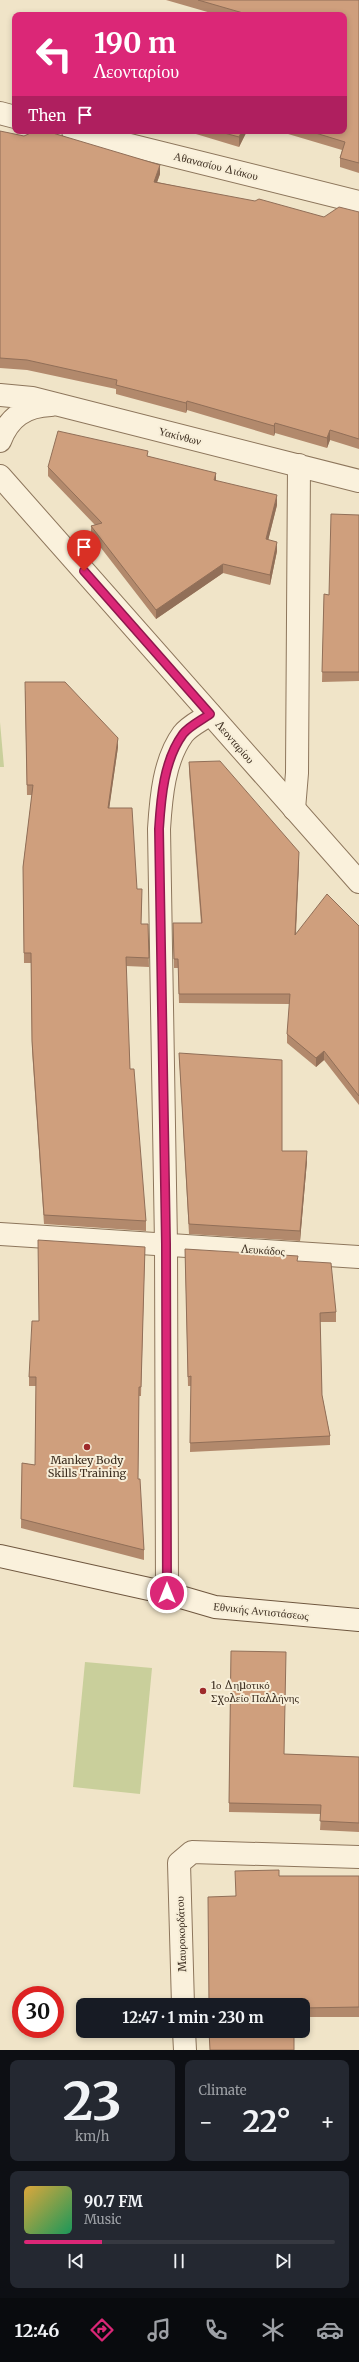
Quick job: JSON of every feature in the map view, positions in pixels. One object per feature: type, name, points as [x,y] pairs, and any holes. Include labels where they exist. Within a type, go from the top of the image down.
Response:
[{"type":"street","points":[[0,113],[12,116]]},
{"type":"street","name":"Αθανασίου Διάκου","points":[[85,134],[359,202]]},
{"type":"street","name":"Υακίνθων","points":[[0,395],[25,396],[54,405],[359,481]]},
{"type":"street","points":[[0,441],[8,425],[18,414],[35,406],[54,405]]},
{"type":"street","points":[[294,809],[297,773],[299,466]]},
{"type":"street","name":"Λεονταρίου","points":[[0,476],[359,882]]},
{"type":"street","points":[[167,1593],[166,1244],[159,829],[160,804],[168,767],[184,733],[210,714]]},
{"type":"street","name":"Λευκάδος","points":[[0,1234],[359,1257]]},
{"type":"street","name":"Εθνικής Αντιστάσεως","points":[[0,1556],[167,1593],[215,1608],[359,1620]]},
{"type":"street","name":"Μαυροκορδάτου","points":[[183,1998],[179,1863],[192,1852],[359,1857]]},
{"type":"street","points":[[184,2038],[184,2050]]},
{"type":"green space","points":[[0,722],[4,767],[0,767]]},
{"type":"green space","points":[[85,1662],[152,1668],[140,1794],[73,1787]]},
{"type":"building","points":[[198,0],[359,0],[359,163],[340,158],[345,142],[319,134],[347,134],[347,12],[240,12]]},
{"type":"building","points":[[0,131],[24,136],[28,134],[56,134],[160,165],[154,182],[255,201],[259,199],[324,217],[339,207],[359,212],[359,439],[330,430],[327,438],[275,423],[274,426],[187,401],[186,403],[116,385],[117,380],[27,360],[0,358]]},
{"type":"building","points":[[228,134],[240,134],[239,137]]},
{"type":"building","points":[[58,431],[148,451],[147,456],[216,473],[214,480],[277,495],[266,539],[277,542],[270,575],[223,564],[156,610],[91,526],[102,523],[48,467]]},
{"type":"building","points":[[331,514],[359,515],[359,672],[322,672],[324,594],[329,595]]},
{"type":"building","points":[[25,682],[65,682],[118,738],[108,808],[132,808],[137,889],[142,889],[141,924],[148,924],[149,958],[126,957],[130,1069],[134,1069],[146,1221],[44,1215],[32,1041],[31,953],[24,953],[23,867],[33,785],[27,785]]},
{"type":"building","points":[[220,761],[299,852],[295,935],[327,894],[359,926],[359,1096],[324,1051],[316,1058],[287,1034],[290,994],[179,994],[178,959],[174,959],[173,923],[202,923],[189,762]]},
{"type":"building","points":[[179,1053],[282,1060],[282,1151],[307,1151],[300,1231],[189,1224]]},
{"type":"building","points":[[38,1240],[145,1247],[141,1387],[139,1387],[138,1479],[140,1479],[144,1550],[21,1519],[22,1463],[35,1465],[36,1377],[29,1377],[32,1321],[39,1321]]},
{"type":"building","points":[[185,1249],[298,1256],[297,1261],[331,1263],[336,1312],[320,1313],[322,1395],[330,1436],[190,1443],[191,1376],[188,1377]]},
{"type":"building","points":[[231,1651],[286,1652],[284,1754],[359,1757],[359,1823],[320,1821],[321,1805],[229,1803]]},
{"type":"building","points":[[279,1870],[279,1876],[359,1876],[359,2007],[310,2008],[310,1998],[209,1998],[208,1897],[236,1896],[235,1871]]},
{"type":"building","points":[[209,2038],[294,2038],[294,2050],[210,2050]]},
{"type":"place","name":"Mankey Body Skills Training","points":[[87,1447]]},
{"type":"place","name":"1ο Δημοτικό Σχολείο Παλλήνης","points":[[203,1691]]},
{"type":"route","points":[[84,571],[210,714],[184,733],[173,752],[168,767],[160,804],[159,829],[166,1244],[167,1593]]}]
